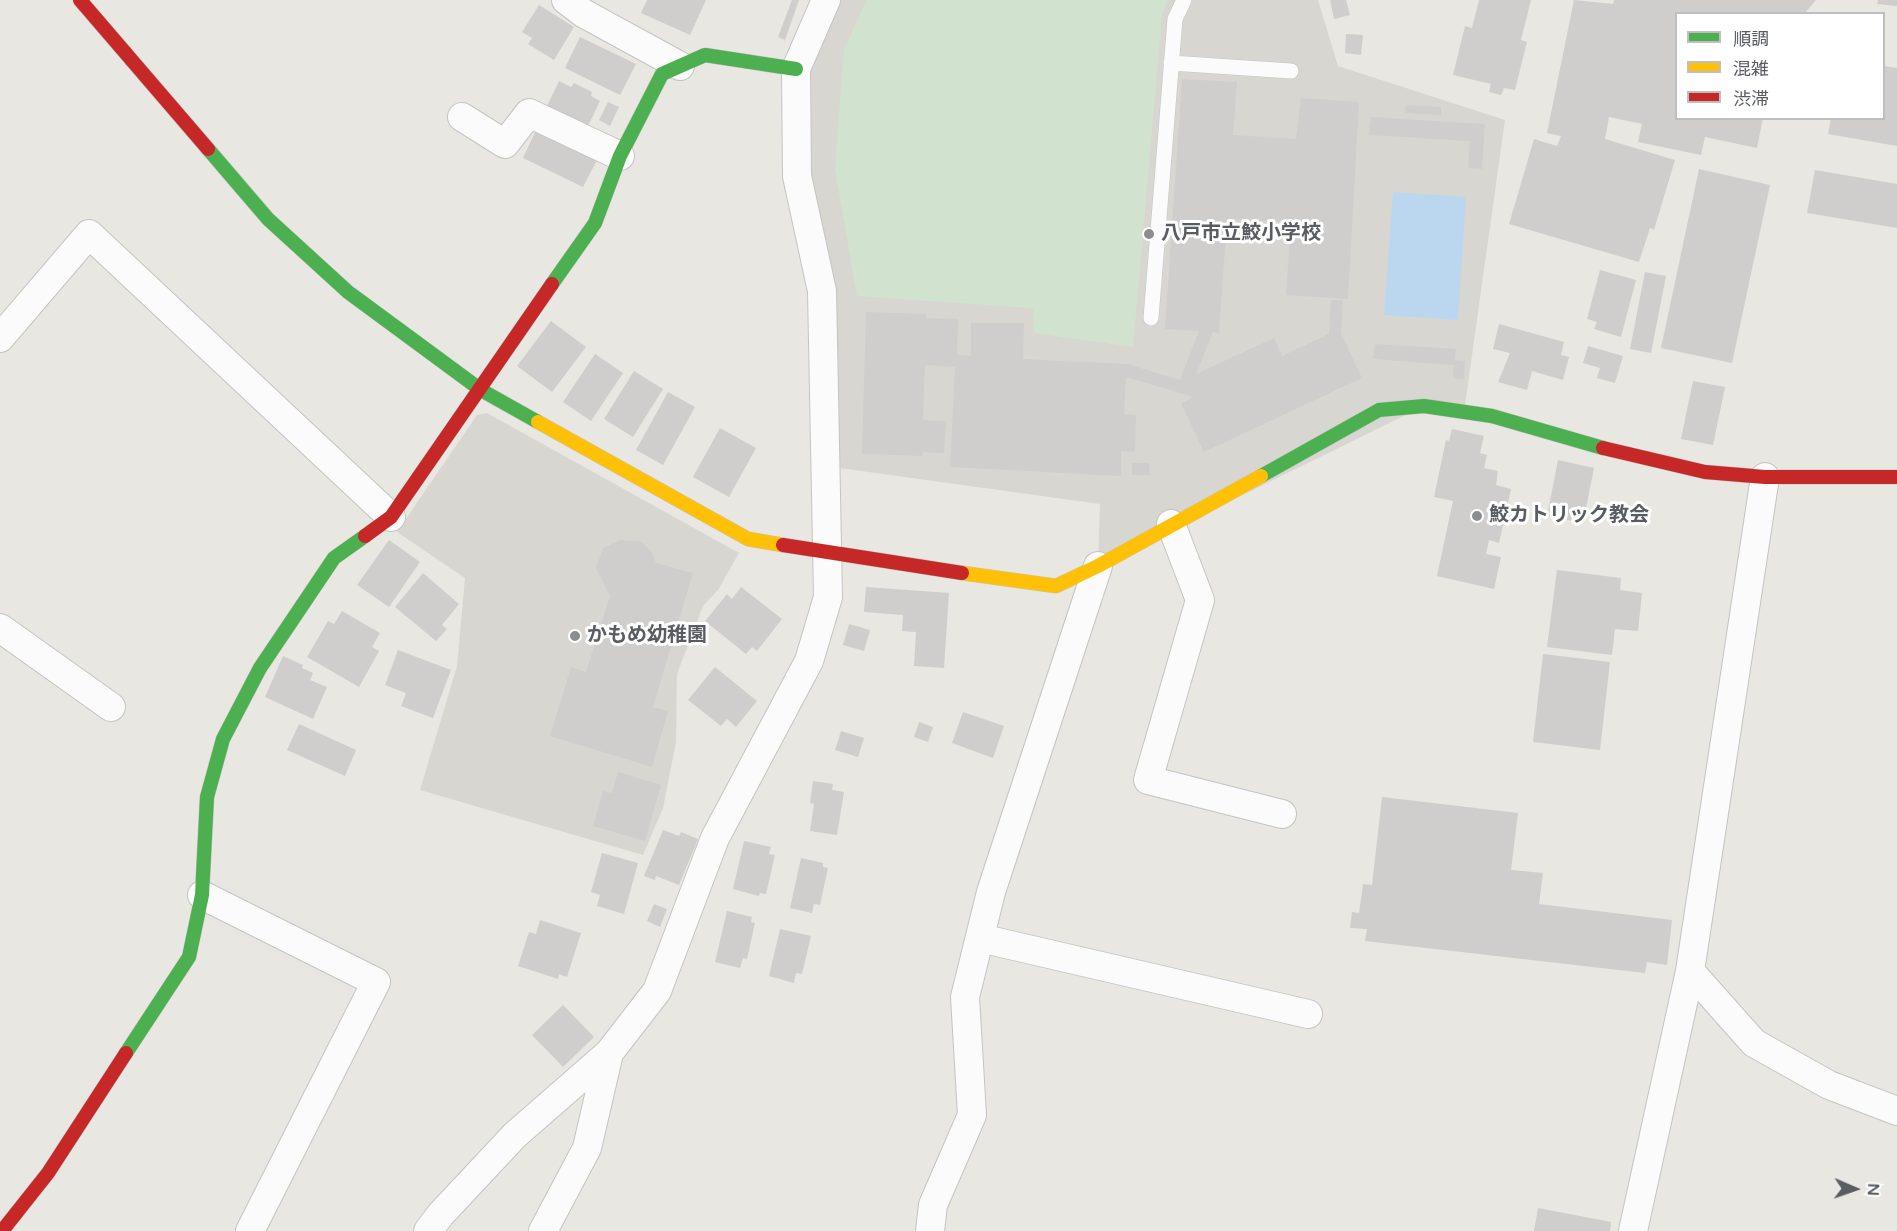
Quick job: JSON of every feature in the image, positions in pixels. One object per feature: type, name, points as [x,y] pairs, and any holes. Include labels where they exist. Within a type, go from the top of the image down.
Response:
[{"type":"street","points":[[80,0],[268,219],[348,292],[481,390],[748,539],[827,553],[1056,586],[1098,566],[1379,410],[1424,406],[1492,416],[1640,459],[1706,472],[1765,477],[1897,477]]},
{"type":"street","points":[[566,0],[582,13],[680,66]]},
{"type":"street","points":[[428,1231],[515,1135],[609,1053],[657,991],[715,838],[809,661],[828,597],[822,291],[797,176],[796,69],[826,0]]},
{"type":"street","points":[[2,1231],[48,1173],[189,957],[202,895],[207,797],[223,739],[260,668],[334,558],[392,517],[595,223],[620,156],[662,74],[705,55],[796,69]]},
{"type":"street","points":[[462,117],[505,144],[530,113],[620,156]]},
{"type":"street","points":[[0,338],[89,234],[392,517]]},
{"type":"street","points":[[1633,1231],[1690,971],[1765,477]]},
{"type":"street","points":[[1171,524],[1200,600],[1148,780],[1282,814]]},
{"type":"street","points":[[930,1231],[933,1205],[972,1115],[965,997],[991,892],[1098,566]]},
{"type":"street","points":[[0,628],[111,707]]},
{"type":"street","points":[[202,895],[376,982],[250,1231]]},
{"type":"street","points":[[980,938],[1308,1014]]},
{"type":"street","points":[[1690,971],[1754,1043],[1828,1085],[1897,1111]]},
{"type":"street","points":[[543,1231],[587,1148],[609,1053]]},
{"type":"lane","points":[[1151,318],[1175,19],[1184,0]]},
{"type":"lane","points":[[1171,63],[1291,71]]},
{"type":"shaded area","name":"八戸市立鮫小学校","points":[[826,0],[1318,0],[1338,66],[1505,120],[1464,412],[1424,406],[1098,566],[1100,504],[825,466],[796,69]]},
{"type":"shaded area","name":"かもめ幼稚園","points":[[487,413],[739,553],[718,590],[703,606],[677,674],[676,742],[663,808],[643,855],[420,790],[457,666],[465,578],[397,532],[477,415]]},
{"type":"green space","points":[[867,0],[1168,0],[1162,14],[1133,347],[1034,333],[1033,308],[857,296],[835,170],[844,49]]},
{"type":"water","points":[[1393,192],[1466,197],[1458,320],[1384,315]]},
{"type":"building","points":[[647,0],[706,0],[690,35],[641,13]]},
{"type":"building","points":[[792,0],[799,0],[785,40],[778,37]]},
{"type":"building","points":[[1330,0],[1346,0],[1350,15],[1334,19]]},
{"type":"building","points":[[1479,0],[1531,0],[1521,40],[1527,42],[1515,90],[1504,88],[1501,95],[1489,92],[1491,84],[1453,75],[1465,26],[1472,28]]},
{"type":"building","points":[[1574,0],[1613,4],[1614,0],[1816,0],[1806,12],[1675,12],[1675,120],[1763,120],[1757,148],[1705,137],[1701,155],[1638,142],[1642,124],[1609,117],[1605,139],[1675,160],[1654,230],[1650,228],[1639,262],[1509,224],[1534,139],[1557,146],[1561,136],[1547,133]]},
{"type":"building","points":[[1878,0],[1897,0],[1897,6],[1877,4]]},
{"type":"building","points":[[539,5],[574,27],[554,60],[528,44],[532,38],[522,32]]},
{"type":"building","points":[[1346,34],[1363,35],[1361,55],[1345,53]]},
{"type":"building","points":[[580,37],[636,64],[620,95],[565,68]]},
{"type":"building","points":[[1885,66],[1897,68],[1897,146],[1828,134],[1831,120],[1885,120]]},
{"type":"building","points":[[1182,79],[1237,82],[1233,135],[1296,139],[1301,98],[1359,102],[1348,299],[1286,295],[1291,223],[1227,219],[1219,333],[1213,332],[1196,374],[1274,338],[1282,356],[1329,334],[1331,300],[1343,300],[1341,333],[1362,378],[1204,452],[1181,403],[1194,397],[1126,377],[1124,414],[1136,415],[1135,452],[1121,451],[1121,476],[950,467],[955,367],[925,365],[923,420],[946,421],[944,453],[923,452],[922,456],[862,454],[866,312],[926,314],[926,318],[958,319],[957,355],[971,356],[971,323],[1024,323],[1023,359],[1127,364],[1180,380],[1199,331],[1165,329]]},
{"type":"building","points":[[559,81],[571,87],[574,83],[592,92],[591,96],[600,101],[588,126],[547,106]]},
{"type":"building","points":[[608,102],[619,107],[610,126],[599,120]]},
{"type":"building","points":[[1406,105],[1441,107],[1441,115],[1405,113]]},
{"type":"building","points":[[1371,117],[1485,124],[1482,169],[1468,168],[1470,141],[1369,135]]},
{"type":"building","points":[[536,130],[597,160],[583,187],[523,158]]},
{"type":"building","points":[[1699,169],[1770,185],[1732,363],[1661,348]]},
{"type":"building","points":[[1815,170],[1897,184],[1897,228],[1807,213]]},
{"type":"building","points":[[1600,270],[1636,280],[1621,337],[1594,329],[1597,322],[1587,319]]},
{"type":"building","points":[[1645,272],[1666,276],[1651,353],[1630,349]]},
{"type":"building","points":[[551,321],[586,347],[552,392],[517,366]]},
{"type":"building","points":[[1499,324],[1564,342],[1561,355],[1569,357],[1563,380],[1532,371],[1527,390],[1498,382],[1510,353],[1493,349]]},
{"type":"building","points":[[1375,344],[1456,349],[1455,360],[1465,361],[1464,379],[1453,378],[1454,365],[1373,359]]},
{"type":"building","points":[[1588,346],[1623,356],[1615,383],[1597,378],[1600,368],[1583,363]]},
{"type":"building","points":[[595,354],[623,373],[591,421],[563,402]]},
{"type":"building","points":[[634,371],[663,389],[633,437],[604,419]]},
{"type":"building","points":[[1693,381],[1725,387],[1713,445],[1681,439]]},
{"type":"building","points":[[668,392],[695,407],[663,465],[636,450]]},
{"type":"building","points":[[720,428],[756,448],[729,497],[693,477]]},
{"type":"building","name":"鮫カトリック教会","points":[[1452,429],[1484,436],[1480,453],[1487,455],[1484,468],[1498,471],[1496,485],[1511,489],[1499,543],[1489,540],[1486,554],[1501,557],[1494,589],[1437,576],[1453,501],[1434,497],[1446,440],[1449,441]]},
{"type":"building","points":[[1558,460],[1594,468],[1583,523],[1547,516]]},
{"type":"building","points":[[1132,463],[1149,463],[1150,475],[1132,475]]},
{"type":"building","points":[[389,540],[420,562],[389,607],[357,585]]},
{"type":"building","points":[[620,540],[641,542],[652,552],[656,563],[693,573],[653,707],[668,711],[652,767],[550,736],[571,667],[586,672],[610,596],[596,568],[603,548]]},
{"type":"building","points":[[1557,570],[1621,578],[1620,590],[1642,593],[1638,631],[1615,629],[1612,655],[1547,647]]},
{"type":"building","points":[[423,573],[459,604],[442,625],[447,629],[436,641],[395,607]]},
{"type":"building","points":[[741,587],[782,619],[757,651],[752,647],[746,654],[705,621],[727,594],[732,599]]},
{"type":"building","points":[[866,587],[949,593],[944,668],[914,666],[916,632],[902,631],[903,615],[864,612]]},
{"type":"building","points":[[342,611],[380,633],[372,647],[379,651],[359,687],[307,657],[328,621],[334,624]]},
{"type":"building","points":[[849,624],[870,630],[864,651],[843,645]]},
{"type":"building","points":[[398,650],[451,670],[433,718],[401,706],[406,693],[385,685]]},
{"type":"building","points":[[1543,654],[1610,662],[1600,750],[1533,742]]},
{"type":"building","points":[[283,656],[303,665],[302,668],[313,673],[310,680],[327,687],[313,719],[265,697]]},
{"type":"building","points":[[715,667],[757,701],[736,727],[727,719],[721,726],[688,700]]},
{"type":"building","points":[[963,712],[1004,726],[993,758],[952,743]]},
{"type":"building","points":[[919,722],[933,727],[928,742],[914,737]]},
{"type":"building","points":[[299,724],[356,750],[345,776],[287,750]]},
{"type":"building","points":[[841,731],[864,738],[858,757],[835,750]]},
{"type":"building","points":[[618,772],[661,785],[645,841],[593,826],[603,791],[612,793]]},
{"type":"building","points":[[813,781],[833,784],[832,790],[844,792],[837,835],[810,831],[814,804],[810,803]]},
{"type":"building","points":[[1382,797],[1518,813],[1511,870],[1543,873],[1539,904],[1672,920],[1667,965],[1647,962],[1645,973],[1365,941],[1367,929],[1350,928],[1352,912],[1359,913],[1363,884],[1372,885]]},
{"type":"building","points":[[663,830],[679,836],[681,832],[698,839],[679,885],[656,876],[655,880],[644,876]]},
{"type":"building","points":[[744,841],[771,847],[769,854],[775,855],[766,894],[760,893],[759,896],[733,889]]},
{"type":"building","points":[[602,853],[638,863],[624,914],[597,906],[600,895],[591,892]]},
{"type":"building","points":[[801,858],[823,863],[823,867],[828,868],[820,905],[814,904],[812,913],[790,908]]},
{"type":"building","points":[[654,904],[667,909],[660,927],[647,921]]},
{"type":"building","points":[[727,911],[752,917],[751,922],[755,923],[747,959],[743,958],[740,968],[715,962]]},
{"type":"building","points":[[540,920],[581,933],[567,977],[559,974],[558,979],[518,966],[529,932],[536,934]]},
{"type":"building","points":[[780,929],[811,936],[802,974],[796,973],[794,983],[769,976]]},
{"type":"building","points":[[563,1005],[594,1037],[563,1067],[532,1035]]},
{"type":"building","points":[[1538,1208],[1611,1222],[1610,1231],[1534,1231]]},
{"type":"traffic: fast","points":[[552,284],[595,223],[620,156],[662,74],[705,55],[796,69]]},
{"type":"traffic: fast","points":[[208,149],[268,219],[348,292],[481,390],[538,422]]},
{"type":"traffic: fast","points":[[1261,476],[1379,410],[1424,406],[1492,416],[1603,448]]},
{"type":"traffic: fast","points":[[126,1053],[189,957],[202,895],[207,797],[223,739],[260,668],[334,558],[365,536]]},
{"type":"traffic: slow","points":[[538,422],[748,539],[783,545]]},
{"type":"traffic: slow","points":[[962,573],[1056,586],[1098,566],[1261,476]]},
{"type":"traffic: jam","points":[[80,0],[208,149]]},
{"type":"traffic: jam","points":[[365,536],[391,517],[552,284]]},
{"type":"traffic: jam","points":[[1603,448],[1705,472],[1765,477],[1897,477]]},
{"type":"traffic: jam","points":[[783,545],[962,573]]},
{"type":"traffic: jam","points":[[2,1231],[48,1173],[126,1053]]},
{"type":"place","name":"八戸市立鮫小学校","points":[[1149,234]]},
{"type":"place","name":"鮫カトリック教会","points":[[1477,516]]},
{"type":"place","name":"かもめ幼稚園","points":[[575,636]]}]
